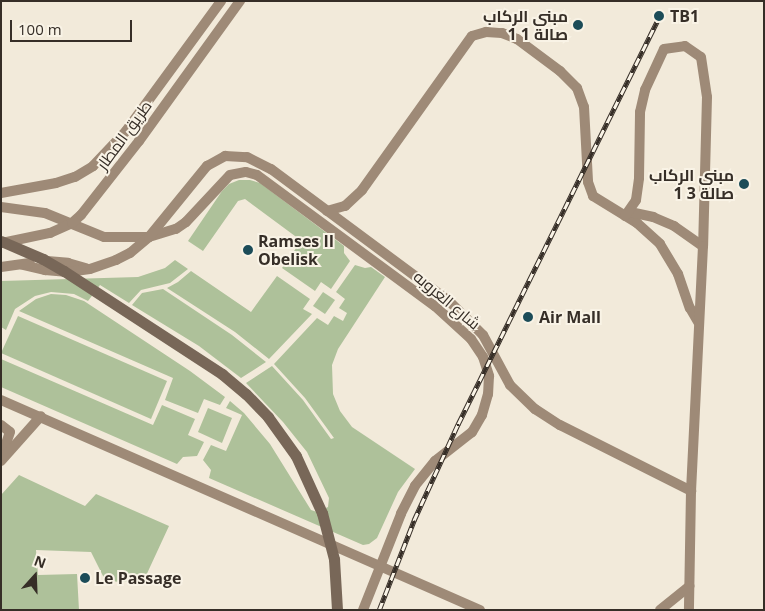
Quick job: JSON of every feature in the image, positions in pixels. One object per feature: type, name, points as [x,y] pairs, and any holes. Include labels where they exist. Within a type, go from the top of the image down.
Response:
[{"type":"main road","name":"طريق المطار","points":[[1,193],[74,177],[100,160],[132,123],[221,1]]},
{"type":"main road","name":"طريق المطار","points":[[1,242],[44,234],[72,223],[90,206],[240,1]]},
{"type":"main road","points":[[327,212],[345,206],[362,190],[472,36],[494,32],[517,39],[573,83],[579,92],[584,107],[584,139],[590,189],[594,196],[602,204],[628,214],[653,217],[674,226],[703,246]]},
{"type":"main road","points":[[628,214],[636,200],[639,178],[639,125],[645,90],[664,49],[685,46],[701,56],[707,97],[703,246],[691,491],[689,610]]},
{"type":"main road","points":[[160,85],[172,95]]},
{"type":"main road","points":[[132,123],[146,132]]},
{"type":"main road","name":"شارع العروبه","points":[[149,237],[207,166],[225,156],[236,156],[260,162],[423,280],[464,314],[491,347],[510,385],[535,409],[560,425],[691,491]]},
{"type":"main road","name":"شارع العروبه","points":[[1,207],[32,209],[104,237],[149,237],[176,229],[186,222],[230,175],[246,172],[257,176],[435,306],[477,347],[484,357],[489,376],[488,394],[482,414],[472,432],[434,461],[421,476],[401,514],[363,610]]},
{"type":"main road","points":[[628,214],[666,252],[699,322]]},
{"type":"main road","points":[[1,267],[23,265],[57,271],[90,269],[107,265],[130,253],[149,237]]},
{"type":"main road","points":[[1,242],[35,255],[64,271],[222,374],[246,394],[268,417],[296,456],[322,513],[334,559],[337,610]]},
{"type":"main road","points":[[1,400],[480,610]]},
{"type":"main road","points":[[1,461],[41,416]]},
{"type":"main road","points":[[1,426],[10,432],[1,456]]},
{"type":"main road","points":[[660,610],[690,586]]},
{"type":"green space","points":[[239,180],[250,180],[260,183],[344,246],[344,253],[350,261],[331,289],[321,282],[315,291],[282,268],[299,244],[299,239],[245,199],[238,201],[203,251],[188,241],[222,191],[229,184]]},
{"type":"green space","points":[[175,260],[188,269],[170,283],[141,290],[129,303],[100,285],[88,301],[74,294],[51,292],[35,296],[15,309],[6,330],[1,327],[1,281],[138,277],[165,268]]},
{"type":"green space","points":[[355,265],[365,268],[371,267],[385,277],[338,349],[332,365],[333,394],[340,411],[352,427],[415,469],[398,492],[377,538],[369,544],[363,545],[209,478],[211,470],[203,460],[211,445],[226,451],[242,415],[226,408],[230,401],[244,413],[270,444],[311,510],[317,512],[328,507],[329,498],[307,452],[283,422],[246,383],[272,366],[303,400],[331,439],[334,438],[305,398],[274,364],[317,318],[328,325],[334,316],[343,321],[347,313],[339,308],[345,299],[336,292]]},
{"type":"green space","points":[[191,271],[251,312],[277,276],[310,299],[303,309],[312,314],[269,359],[235,332],[167,288]]},
{"type":"green space","points":[[163,289],[232,335],[266,362],[241,378],[199,346],[132,305],[142,293]]},
{"type":"green space","points":[[323,292],[335,300],[325,314],[313,306]]},
{"type":"green space","points":[[51,294],[66,295],[84,301],[190,371],[225,397],[220,405],[204,399],[198,413],[165,400],[173,378],[19,311],[36,299]]},
{"type":"green space","points":[[18,316],[167,381],[151,419],[1,353]]},
{"type":"green space","points":[[1,359],[153,425],[162,405],[195,419],[188,435],[204,442],[197,456],[183,457],[177,464],[1,387]]},
{"type":"green space","points":[[208,408],[232,418],[222,443],[198,432]]},
{"type":"green space","points":[[19,475],[85,506],[96,494],[169,526],[144,580],[119,582],[105,580],[91,552],[36,550],[38,575],[77,574],[79,610],[1,610],[1,495]]},
{"type":"railway","points":[[379,610],[414,520],[458,424],[658,19]]},
{"type":"place","name":"TB1","points":[[659,16]]},
{"type":"place","name":"مبنى الركاب 1 صالة 1","points":[[578,25]]},
{"type":"place","name":"مبنى الركاب 1 صالة 3","points":[[744,184]]},
{"type":"place","name":"Ramses II Obelisk","points":[[248,250]]},
{"type":"place","name":"Air Mall","points":[[528,317]]},
{"type":"place","name":"Le Passage","points":[[85,578]]}]
